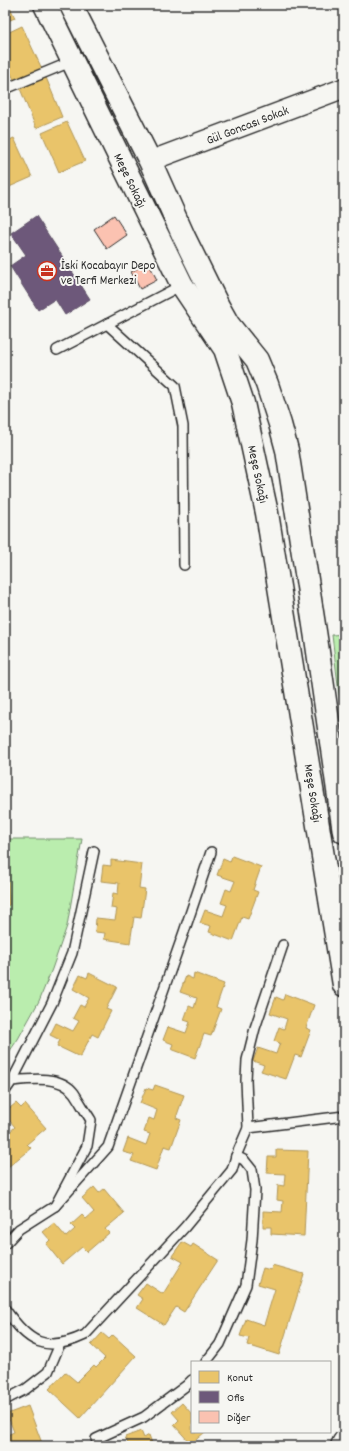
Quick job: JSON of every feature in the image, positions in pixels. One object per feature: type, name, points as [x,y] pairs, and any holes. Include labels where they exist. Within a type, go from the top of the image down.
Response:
[{"type":"street","name":"Meşe Sokağı","points":[[45,5],[182,285],[225,349],[243,403],[268,513],[344,985]]},
{"type":"street","name":"Meşe Sokağı","points":[[71,5],[150,161],[184,237],[219,308],[228,324],[244,341],[257,360],[267,384],[287,450],[344,832]]},
{"type":"street","name":"Gül Goncası Sokak","points":[[150,161],[344,88]]},
{"type":"street","points":[[342,1446],[344,1442]]},
{"type":"lane","points":[[5,89],[73,61]]},
{"type":"lane","points":[[57,350],[182,285]]},
{"type":"lane","points":[[107,324],[175,386],[183,426],[184,565]]},
{"type":"lane","points":[[5,1091],[12,1081],[52,1003],[72,953],[94,851]]},
{"type":"lane","points":[[5,1244],[19,1229],[54,1206],[108,1147],[211,852]]},
{"type":"lane","points":[[5,1309],[20,1329],[30,1338],[45,1343],[60,1344],[73,1341],[85,1335],[185,1228],[232,1170],[236,1156],[248,1128],[246,1080],[247,1060],[255,1028],[283,945]]},
{"type":"lane","points":[[12,1081],[34,1078],[59,1082],[73,1092],[91,1120],[87,1146],[54,1206]]},
{"type":"lane","points":[[248,1128],[344,1116]]},
{"type":"lane","points":[[207,1361],[220,1344],[246,1285],[247,1278],[252,1240],[255,1190],[252,1170],[244,1160],[236,1156]]},
{"type":"lane","points":[[5,1400],[26,1389],[48,1372],[60,1344]]},
{"type":"lane","points":[[96,1439],[144,1417],[191,1381]]},
{"type":"green space","points":[[344,634],[344,735],[332,635]]},
{"type":"green space","points":[[5,839],[82,839],[67,926],[52,969],[39,1001],[18,1039],[5,1058],[5,906],[9,905],[8,876],[5,876]]},
{"type":"building: Konut","points":[[5,5],[9,5],[15,18],[5,22]]},
{"type":"building: Konut","points":[[22,26],[42,69],[15,82],[5,60],[5,34]]},
{"type":"building: Konut","points":[[45,75],[62,117],[36,128],[19,86]]},
{"type":"building: Konut","points":[[67,122],[85,161],[59,172],[42,133]]},
{"type":"building: Konut","points":[[14,138],[32,177],[7,188],[5,183],[5,142]]},
{"type":"building: Konut","points":[[340,575],[344,575],[344,611]]},
{"type":"building: Konut","points":[[232,856],[261,867],[253,890],[258,892],[248,919],[242,917],[233,941],[209,932],[211,926],[200,923],[205,910],[223,916],[227,905],[221,903],[226,889],[231,891],[235,881],[217,875],[223,859],[230,862]]},
{"type":"building: Konut","points":[[111,860],[142,864],[139,888],[145,889],[141,918],[134,917],[130,943],[104,939],[105,933],[95,932],[96,918],[115,920],[117,909],[111,908],[113,893],[118,894],[119,883],[101,881],[103,865],[111,866]]},
{"type":"building: Konut","points":[[5,876],[8,876],[9,905],[5,906]]},
{"type":"building: Konut","points":[[89,973],[117,987],[106,1009],[111,1011],[98,1037],[92,1034],[80,1057],[57,1046],[60,1040],[50,1035],[56,1023],[73,1031],[79,1021],[73,1018],[80,1005],[84,1007],[89,998],[73,989],[80,975],[87,978]]},
{"type":"building: Konut","points":[[194,973],[224,984],[216,1007],[221,1009],[211,1036],[204,1034],[195,1058],[171,1049],[173,1044],[163,1040],[168,1027],[186,1033],[190,1022],[184,1020],[189,1006],[194,1008],[197,998],[180,992],[186,976],[193,979]]},
{"type":"building: Konut","points":[[285,994],[314,1005],[306,1028],[311,1030],[301,1057],[295,1055],[286,1079],[261,1071],[264,1065],[253,1061],[258,1048],[276,1054],[280,1043],[274,1041],[279,1027],[284,1029],[287,1019],[270,1013],[276,997],[283,1000]]},
{"type":"building: Konut","points":[[155,1085],[184,1095],[176,1118],[181,1120],[171,1148],[164,1146],[156,1170],[131,1161],[134,1155],[123,1152],[128,1138],[146,1145],[150,1134],[144,1132],[149,1118],[154,1120],[157,1110],[140,1103],[146,1088],[153,1090]]},
{"type":"building: Konut","points":[[16,1103],[21,1108],[25,1104],[46,1128],[27,1144],[31,1148],[8,1167],[5,1164],[5,1132],[7,1134],[15,1127],[5,1115],[5,1112]]},
{"type":"building: Konut","points":[[276,1150],[308,1151],[304,1236],[271,1234],[271,1227],[263,1227],[263,1211],[282,1212],[283,1201],[277,1200],[278,1185],[284,1186],[285,1174],[267,1173],[268,1157],[276,1157]]},
{"type":"building: Konut","points":[[94,1187],[99,1193],[104,1189],[124,1213],[105,1229],[109,1233],[87,1252],[82,1247],[62,1264],[46,1244],[50,1240],[43,1232],[54,1223],[66,1237],[75,1229],[71,1225],[82,1215],[86,1219],[94,1212],[82,1198]]},
{"type":"building: Konut","points":[[182,1242],[191,1247],[193,1244],[218,1260],[184,1312],[176,1307],[164,1325],[137,1308],[143,1299],[137,1295],[146,1283],[163,1294],[183,1262],[172,1256]]},
{"type":"building: Konut","points":[[272,1265],[304,1274],[279,1355],[247,1345],[249,1338],[240,1336],[246,1319],[264,1325],[275,1289],[258,1284],[263,1268],[271,1270]]},
{"type":"building: Konut","points":[[102,1333],[109,1339],[113,1335],[136,1356],[80,1418],[49,1389],[65,1372],[77,1382],[94,1365],[96,1367],[105,1358],[91,1345]]},
{"type":"building: Konut","points":[[182,1403],[191,1413],[191,1433],[204,1433],[191,1444],[174,1425],[179,1420],[172,1412]]},
{"type":"building: Konut","points":[[28,1406],[43,1446],[5,1446],[5,1436],[14,1432],[7,1414]]},
{"type":"building: Konut","points":[[141,1431],[144,1438],[149,1435],[153,1446],[129,1446],[125,1437]]},
{"type":"building: Ofis","points":[[36,216],[90,299],[65,315],[55,299],[38,310],[10,266],[26,255],[11,233]]},
{"type":"building: Diğer","points":[[114,215],[127,235],[107,249],[94,229]]},
{"type":"building: Diğer","points":[[148,262],[157,280],[140,289],[131,272]]},
{"type":"place","name":"İski Kocabayır Depo ve Terfi Merkezi","points":[[47,271]]}]
